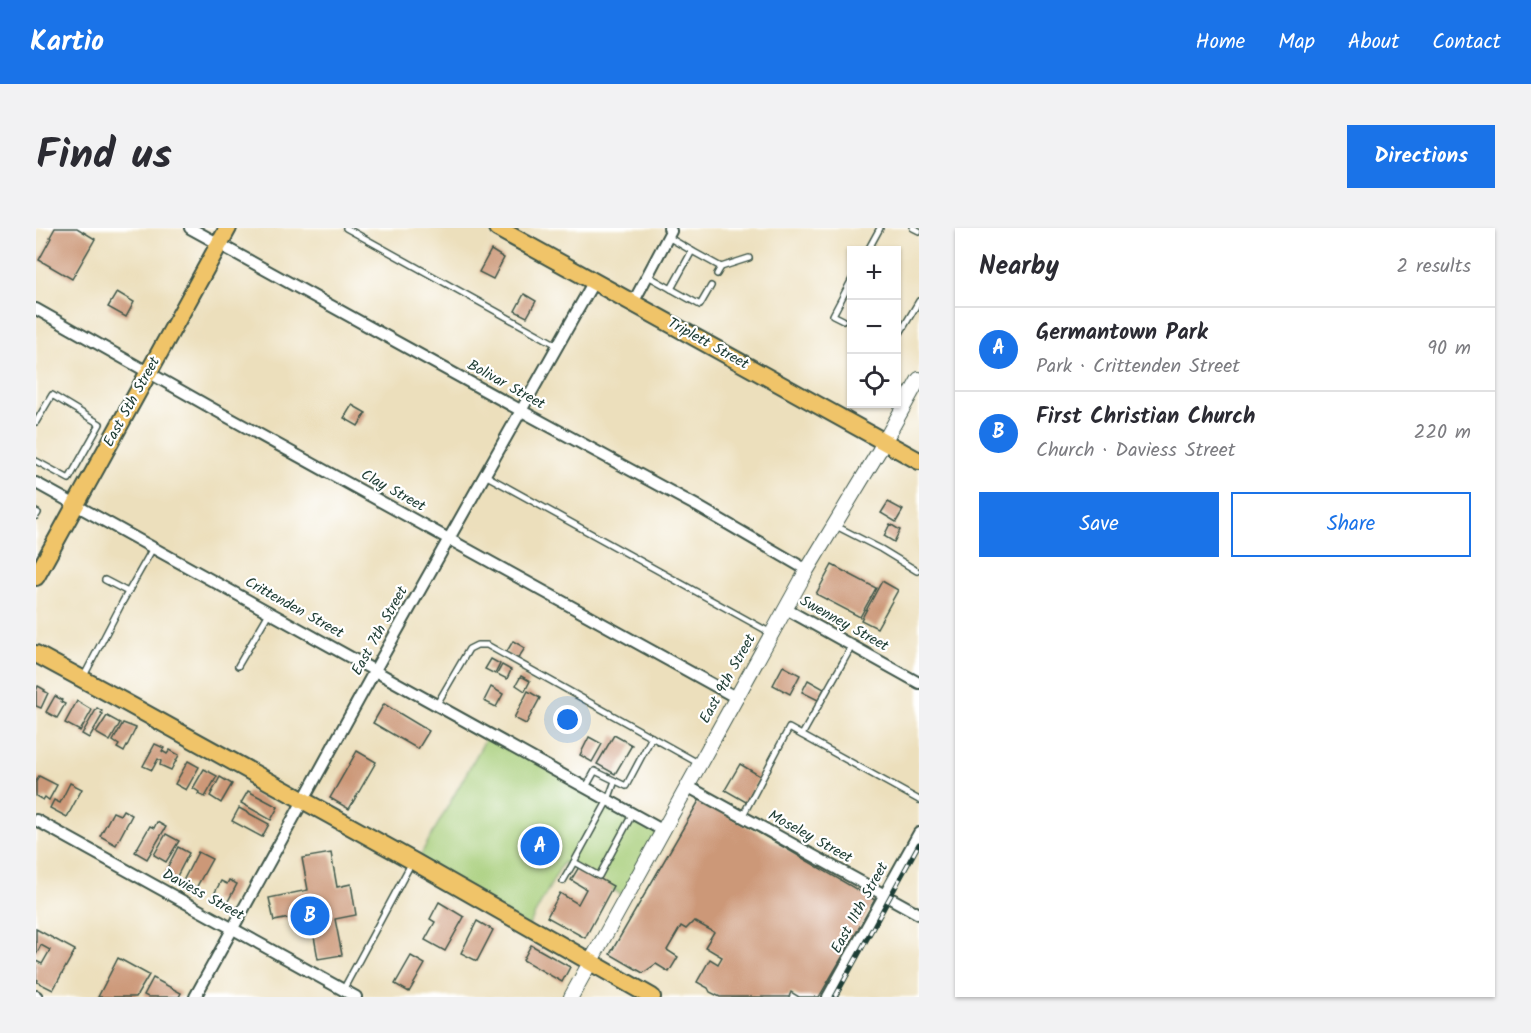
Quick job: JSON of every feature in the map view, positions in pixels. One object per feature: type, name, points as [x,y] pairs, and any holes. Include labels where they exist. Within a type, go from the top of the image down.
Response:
[{"type":"main road","name":"East 5th Street","points":[[38,569],[228,228]]},
{"type":"main road","name":"Triplett Street","points":[[497,228],[518,233],[594,281],[919,460]]},
{"type":"main road","points":[[36,654],[413,861],[652,997]]},
{"type":"street","name":"Bolivar Street","points":[[190,228],[697,506],[807,570]]},
{"type":"street","points":[[633,303],[669,232]]},
{"type":"street","name":"East 7th Street","points":[[195,997],[484,474],[594,281]]},
{"type":"street","name":"Clay Street","points":[[36,309],[214,410],[737,698]]},
{"type":"street","name":"East 9th Street","points":[[571,997],[807,570],[885,442],[919,379]]},
{"type":"street","name":"Crittenden Street","points":[[36,483],[662,830]]},
{"type":"street","name":"Swenney Street","points":[[786,609],[919,683]]},
{"type":"street","name":"Moseley Street","points":[[687,786],[919,914]]},
{"type":"street","name":"Daviess Street","points":[[36,820],[356,997]]},
{"type":"street","name":"East 11th Street","points":[[828,997],[919,833]]},
{"type":"lane","points":[[346,228],[557,345]]},
{"type":"lane","points":[[870,246],[880,228]]},
{"type":"lane","points":[[913,228],[919,231]]},
{"type":"lane","points":[[669,232],[692,251],[721,267]]},
{"type":"lane","points":[[671,289],[692,251]]},
{"type":"lane","points":[[717,274],[721,267],[748,258]]},
{"type":"lane","points":[[648,276],[700,305],[711,286]]},
{"type":"lane","points":[[843,320],[833,315],[847,288]]},
{"type":"lane","points":[[901,333],[919,301]]},
{"type":"lane","points":[[36,422],[52,395],[116,432]]},
{"type":"lane","points":[[36,461],[69,479],[100,424]]},
{"type":"lane","points":[[484,474],[773,634]]},
{"type":"lane","points":[[834,525],[918,570]]},
{"type":"lane","points":[[82,679],[153,548]]},
{"type":"lane","points":[[105,580],[128,592]]},
{"type":"lane","points":[[238,666],[270,612]]},
{"type":"lane","points":[[437,704],[468,649],[477,645],[487,645],[700,764]]},
{"type":"lane","points":[[802,735],[852,645]]},
{"type":"lane","points":[[741,817],[789,728],[919,800]]},
{"type":"lane","points":[[586,787],[595,771],[626,786],[652,737]]},
{"type":"lane","points":[[563,881],[608,800],[615,781]]},
{"type":"lane","points":[[574,862],[599,876],[633,813]]},
{"type":"lane","points":[[343,990],[413,861]]},
{"type":"green space","points":[[489,733],[662,830],[626,897],[563,862],[528,927],[416,863]]},
{"type":"building","points":[[55,228],[77,228],[95,239],[72,279],[39,260]]},
{"type":"building","points":[[491,250],[504,258],[493,279],[479,272]]},
{"type":"building","points":[[117,292],[134,302],[126,317],[108,307]]},
{"type":"building","points":[[524,294],[536,301],[527,317],[515,311]]},
{"type":"building","points":[[352,405],[366,413],[358,426],[344,418]]},
{"type":"building","points":[[888,502],[903,510],[896,522],[881,513]]},
{"type":"building","points":[[890,524],[900,530],[894,542],[884,536]]},
{"type":"building","points":[[832,565],[876,588],[860,617],[816,594]]},
{"type":"building","points":[[882,581],[898,590],[877,628],[861,620]]},
{"type":"building","points":[[513,641],[525,648],[517,660],[506,653]]},
{"type":"building","points":[[491,659],[500,664],[495,674],[485,669]]},
{"type":"building","points":[[502,665],[511,670],[507,679],[497,674]]},
{"type":"building","points":[[783,666],[800,675],[790,694],[773,685]]},
{"type":"building","points":[[521,676],[530,681],[525,691],[516,685]]},
{"type":"building","points":[[808,680],[824,689],[818,700],[802,692]]},
{"type":"building","points":[[38,686],[48,693],[41,708],[36,706]]},
{"type":"building","points":[[491,687],[503,694],[496,707],[484,701]]},
{"type":"building","points":[[528,691],[540,698],[526,724],[514,718]]},
{"type":"building","points":[[55,696],[65,704],[57,718],[46,712]]},
{"type":"building","points":[[77,701],[92,710],[80,731],[65,723]]},
{"type":"building","points":[[384,704],[429,731],[418,749],[373,723]]},
{"type":"building","points":[[97,708],[103,714],[89,738],[82,734]]},
{"type":"building","points":[[107,716],[120,723],[110,741],[96,733]]},
{"type":"building","points":[[123,723],[136,728],[124,752],[117,748],[119,745],[113,741]]},
{"type":"building","points":[[614,735],[632,745],[615,774],[597,764]]},
{"type":"building","points":[[589,737],[602,744],[592,762],[580,755]]},
{"type":"building","points":[[155,744],[164,748],[162,751],[167,754],[170,750],[179,755],[171,770],[160,765],[161,761],[158,759],[152,770],[143,766]]},
{"type":"building","points":[[357,751],[376,762],[349,809],[330,798]]},
{"type":"building","points":[[188,761],[199,767],[186,790],[175,784]]},
{"type":"building","points":[[740,764],[760,776],[746,802],[725,790]]},
{"type":"building","points":[[204,769],[217,776],[205,797],[193,788]]},
{"type":"building","points":[[39,776],[57,785],[49,800],[36,796],[36,782]]},
{"type":"building","points":[[220,777],[232,784],[221,803],[210,796]]},
{"type":"building","points":[[70,783],[82,789],[67,817],[50,808],[54,800],[60,803]]},
{"type":"building","points":[[248,791],[278,807],[271,820],[241,803]]},
{"type":"building","points":[[700,799],[875,900],[819,997],[799,997],[791,992],[789,997],[720,997],[710,992],[708,988],[697,982],[710,959],[718,964],[722,957],[705,947],[714,932],[694,921],[686,929],[681,926],[667,950],[678,957],[669,972],[656,964],[643,973],[610,954]]},
{"type":"building","points":[[239,808],[269,824],[262,837],[232,821]]},
{"type":"building","points":[[123,810],[132,815],[116,845],[100,836],[113,812],[120,815]]},
{"type":"building","points":[[157,822],[166,827],[147,859],[135,852],[150,826],[154,828]]},
{"type":"building","points":[[166,834],[179,841],[166,862],[154,855]]},
{"type":"building","points":[[178,847],[189,853],[175,880],[164,874]]},
{"type":"building","points":[[198,852],[212,859],[196,888],[183,881]]},
{"type":"building","points":[[331,853],[337,887],[351,884],[356,915],[335,919],[342,955],[318,959],[310,914],[274,921],[269,898],[308,890],[302,858]]},
{"type":"building","points":[[579,867],[613,886],[585,938],[547,917],[560,893],[578,904],[586,889],[571,880]]},
{"type":"building","points":[[229,880],[237,884],[226,905],[212,898],[221,881],[227,884]]},
{"type":"building","points":[[439,902],[464,917],[445,951],[425,940],[435,922],[430,919]]},
{"type":"building","points":[[477,921],[493,930],[477,961],[461,953]]},
{"type":"building","points":[[36,929],[75,950],[53,990],[37,982],[36,979],[36,961],[42,964],[50,950],[41,945],[36,955]]},
{"type":"building","points":[[531,945],[570,967],[562,982],[523,960]]},
{"type":"building","points":[[411,956],[425,964],[409,992],[395,984]]},
{"type":"building","points":[[118,958],[149,975],[136,997],[98,997]]},
{"type":"building","points":[[153,978],[181,993],[179,997],[144,995]]},
{"type":"railway","points":[[835,997],[919,844]]},
{"type":"place","name":"Germantown Park","points":[[540,846]]},
{"type":"place","name":"First Christian Church","points":[[310,916]]}]
